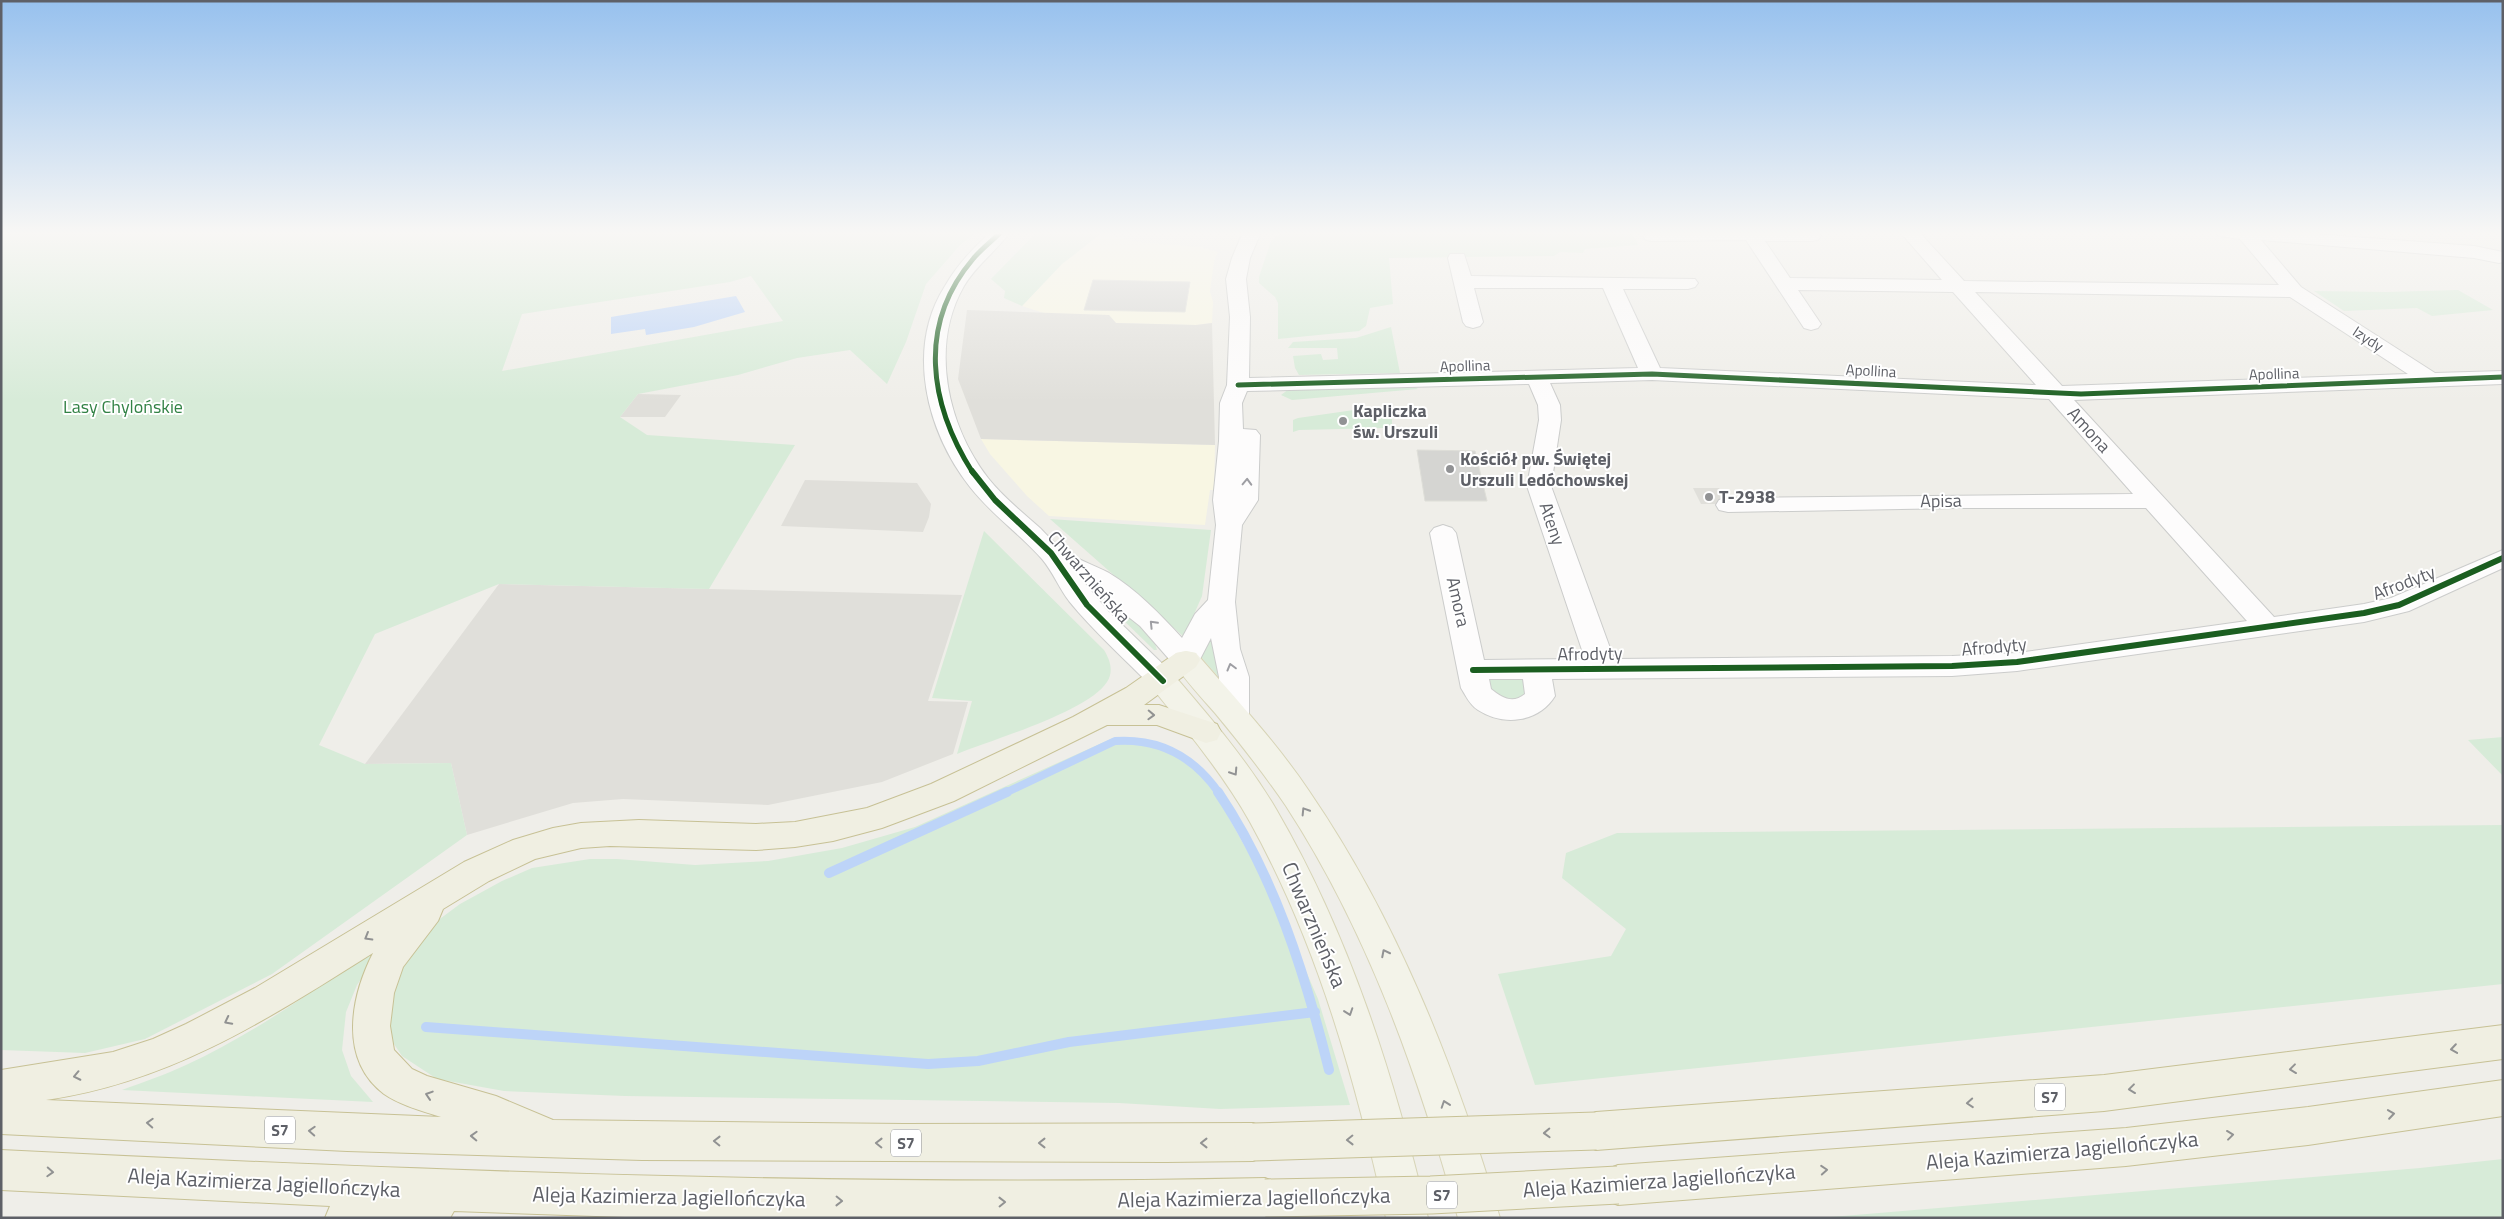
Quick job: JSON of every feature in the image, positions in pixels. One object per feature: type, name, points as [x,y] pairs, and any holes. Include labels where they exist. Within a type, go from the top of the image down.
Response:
[{"type":"highway","points":[[1,1088],[62,1079],[127,1066],[189,1041],[246,1012],[501,858],[548,842],[626,833],[757,837],[794,834],[847,826],[899,810],[950,791],[1102,715],[1163,681],[1186,660]]},
{"type":"highway","points":[[1102,715],[1159,715],[1182,722],[1220,724]]},
{"type":"highway","points":[[440,895],[405,935],[387,962],[373,999],[370,1028],[377,1059],[397,1080],[426,1095],[472,1106],[558,1139]]},
{"type":"highway","name":"S7","points":[[1,1116],[322,1132],[558,1139],[970,1144],[1253,1142],[1596,1131],[2104,1092],[2503,1042]]},
{"type":"highway","name":"Aleja Kazimierza Jagiellończyka","points":[[1,1170],[314,1187],[493,1193],[981,1202],[1431,1195],[1618,1185],[2126,1147],[2308,1126],[2503,1098]]},
{"type":"highway","points":[[346,1218],[493,1193]]},
{"type":"main road","name":"Chwarznieńska","points":[[1186,660],[1220,724],[1263,816],[1288,862],[1340,983],[1366,1060],[1407,1218]]},
{"type":"main road","name":"Chwarznieńska","points":[[1163,681],[1220,724],[1307,814],[1359,900],[1391,964],[1422,1038],[1454,1132],[1479,1218]]},
{"type":"street","name":"Chwarznieńska","points":[[954,289],[936,334],[933,355],[934,377],[938,398],[947,428],[967,465],[998,503],[1052,554],[1078,594],[1163,681]]},
{"type":"street","points":[[1220,724],[1234,677],[1226,649],[1221,602],[1229,525],[1246,500],[1249,441],[1245,402],[1238,385],[1240,317],[1237,289]]},
{"type":"street","points":[[1466,289],[1473,322]]},
{"type":"street","points":[[1613,289],[1652,374]]},
{"type":"street","points":[[1788,289],[1811,324]]},
{"type":"street","name":"Amona","points":[[1961,289],[2269,628]]},
{"type":"street","points":[[2059,289],[2294,291]]},
{"type":"street","name":"Izydy","points":[[2294,291],[2431,380]]},
{"type":"street","name":"Apollina","points":[[1238,385],[1652,374],[2056,393],[2503,377]]},
{"type":"street","name":"Ateny","points":[[1536,376],[1549,405],[1550,420],[1539,486],[1603,669]]},
{"type":"street","name":"Apisa","points":[[1728,505],[1957,501],[2154,501]]},
{"type":"street","name":"Amora","points":[[1443,534],[1473,670]]},
{"type":"street","name":"Chwarznieńska","points":[[1052,554],[1101,580],[1150,620],[1186,660]]},
{"type":"street","name":"Afrodyty","points":[[1536,670],[1540,688],[1538,699],[1528,707],[1513,710],[1496,706],[1483,699],[1476,688],[1473,670],[2017,662],[2269,628],[2389,608],[2503,558]]},
{"type":"street","points":[[1186,660],[1205,620],[1221,602]]},
{"type":"shaded area","points":[[1038,289],[1210,289],[1213,302],[1212,323],[1196,325],[1116,323],[1109,315],[1047,314],[1022,306]]},
{"type":"shaded area","points":[[967,310],[1109,315],[1116,323],[1196,325],[1212,323],[1215,445],[981,439],[958,379]]},
{"type":"shaded area","points":[[638,394],[681,395],[665,417],[620,417]]},
{"type":"shaded area","points":[[981,439],[1215,445],[1214,490],[1210,490],[1205,525],[1049,516],[1027,496],[990,454]]},
{"type":"shaded area","points":[[805,480],[917,483],[931,504],[929,517],[923,532],[781,526]]},
{"type":"shaded area","points":[[1693,488],[1719,488],[1727,504],[1701,504]]},
{"type":"shaded area","points":[[499,584],[962,595],[928,701],[968,702],[953,754],[882,782],[768,805],[623,799],[573,803],[467,835],[451,763],[365,764]]},
{"type":"green space","name":"Lasy Chylońskie","points":[[1,289],[685,289],[522,314],[502,371],[783,321],[760,289],[924,289],[906,342],[887,384],[850,350],[797,358],[738,375],[638,394],[620,417],[647,435],[795,445],[709,589],[499,584],[375,634],[319,745],[365,764],[451,763],[467,835],[272,974],[145,1039],[85,1053],[1,1050]]},
{"type":"green space","points":[[1003,289],[1038,289],[1022,306],[1004,298],[1005,291]]},
{"type":"green space","points":[[1266,289],[1392,289],[1393,304],[1370,308],[1366,326],[1359,331],[1278,339],[1278,303],[1275,297]]},
{"type":"green space","points":[[2458,290],[2493,310],[2432,316],[2417,308],[2344,311],[2314,291],[2386,292]]},
{"type":"green space","points":[[1391,327],[1400,373],[1299,375],[1295,368],[1293,356],[1321,354],[1323,360],[1338,359],[1337,348],[1288,348],[1293,342],[1356,338]]},
{"type":"green space","points":[[1411,385],[1418,389],[1292,400],[1281,395],[1289,389]]},
{"type":"green space","points":[[1368,408],[1383,411],[1392,416],[1392,424],[1383,428],[1299,430],[1293,432],[1293,420],[1298,418]]},
{"type":"green space","points":[[1050,519],[1211,530],[1202,596],[1184,637]]},
{"type":"green space","points":[[984,531],[1104,650],[1111,670],[1107,682],[1097,693],[1081,704],[1038,724],[957,754],[972,701],[932,698]]},
{"type":"green space","points":[[1077,575],[1135,618],[1153,639],[1157,650],[1154,650]]},
{"type":"green space","points":[[1211,629],[1222,681],[1200,656]]},
{"type":"green space","points":[[1492,676],[1527,678],[1530,697],[1507,700],[1491,695],[1487,679]]},
{"type":"green space","points":[[2503,737],[2503,776],[2468,740]]},
{"type":"green space","points":[[1113,738],[1169,751],[1190,764],[1210,784],[1277,904],[1318,999],[1350,1105],[1220,1109],[1119,1103],[625,1096],[504,1091],[437,1079],[402,1056],[388,1035],[389,1011],[401,968],[429,927],[460,904],[502,881],[532,868],[590,859],[617,859],[695,865],[768,861],[842,848],[915,827]]},
{"type":"green space","points":[[2503,825],[2503,984],[1535,1085],[1498,974],[1611,956],[1626,929],[1562,878],[1566,853],[1617,833]]},
{"type":"green space","points":[[389,938],[357,985],[346,1012],[342,1050],[351,1076],[373,1102],[122,1090],[178,1069],[239,1038],[290,1006]]},
{"type":"green space","points":[[2503,1159],[2503,1218],[1819,1218],[2420,1168]]},
{"type":"water","points":[[736,296],[745,312],[694,327],[646,335],[645,329],[611,334],[611,317]]},
{"type":"building","points":[[1090,289],[1189,289],[1185,312],[1084,310]]},
{"type":"building","name":"Kościół pw. Świętej Urszuli Ledóchowskej","points":[[1417,450],[1475,451],[1487,501],[1425,501]]},
{"type":"waterway","points":[[1005,793],[1115,741],[1146,743],[1174,752],[1198,769],[1219,793]]},
{"type":"waterway","points":[[829,873],[1007,792]]},
{"type":"waterway","points":[[1218,792],[1256,857],[1271,891],[1286,926],[1314,1012]]},
{"type":"waterway","points":[[426,1027],[928,1064],[978,1061],[1069,1042],[1314,1012]]},
{"type":"waterway","points":[[1314,1012],[1329,1070]]},
{"type":"cycle path","points":[[952,289],[940,318],[935,350],[936,383],[944,416],[958,449],[986,491],[1051,553],[1074,589],[1087,605],[1163,681]]},
{"type":"cycle path","points":[[1238,385],[1652,374],[2081,394],[2503,377]]},
{"type":"cycle path","points":[[1473,670],[1952,666],[2017,662],[2364,613],[2399,605],[2503,558]]},
{"type":"place","name":"Kapliczka św. Urszuli","points":[[1343,421]]},
{"type":"place","name":"Kościół pw. Świętej Urszuli Ledóchowskej","points":[[1450,469]]},
{"type":"place","name":"T-2938","points":[[1709,497]]}]
